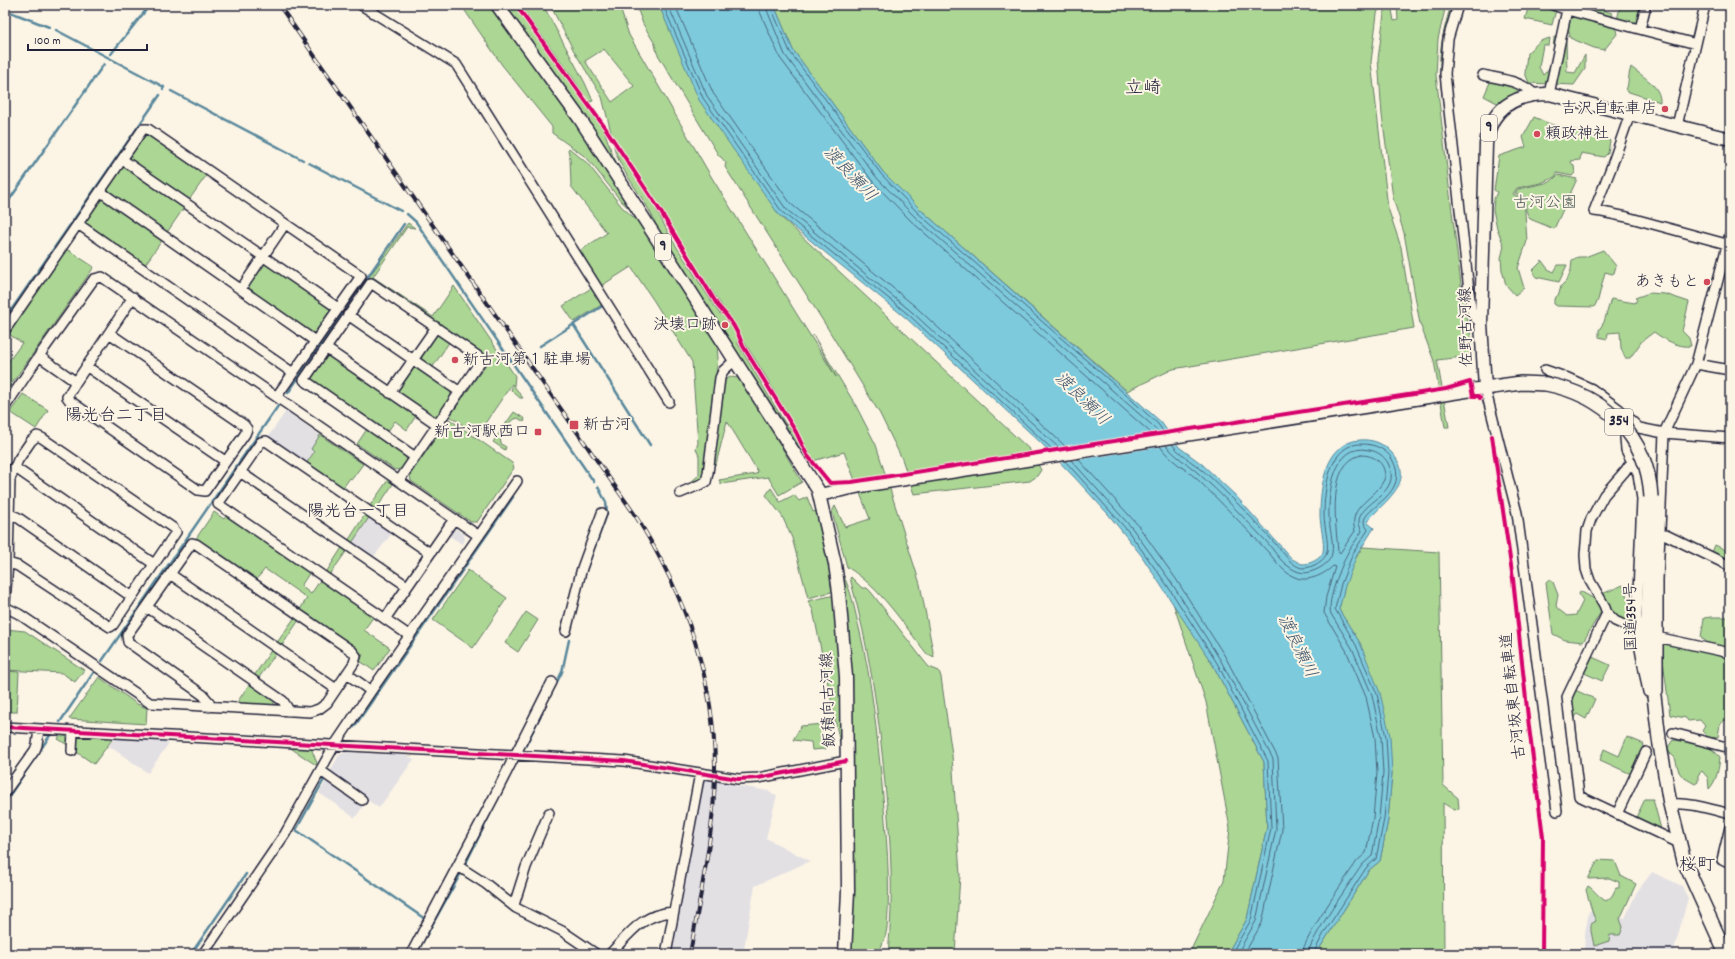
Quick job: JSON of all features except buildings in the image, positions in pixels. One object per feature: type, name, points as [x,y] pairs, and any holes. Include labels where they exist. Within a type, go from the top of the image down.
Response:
[{"type":"highway","name":"国道354号","points":[[1480,389],[1521,383],[1546,384],[1570,390],[1591,399],[1611,413],[1628,432],[1641,453],[1649,476],[1651,497],[1648,570],[1648,632],[1651,670],[1657,725],[1670,804],[1684,861],[1726,954]]},
{"type":"main road","name":"9","points":[[497,5],[580,119],[811,478],[819,495]]},
{"type":"main road","name":"佐野古河線","points":[[819,495],[861,486],[1480,389],[1486,144],[1493,119],[1506,106],[1520,99],[1534,95],[1549,94],[1730,139]]},
{"type":"main road","name":"飯積向古河線","points":[[819,495],[840,592],[846,677],[848,891],[844,954]]},
{"type":"street","points":[[361,5],[456,64],[669,402]]},
{"type":"street","points":[[1458,5],[1448,39],[1445,74],[1471,309],[1475,318],[1481,323]]},
{"type":"street","points":[[1553,5],[1567,7],[1571,11],[1696,44]]},
{"type":"street","points":[[1640,29],[1646,5]]},
{"type":"street","points":[[1677,126],[1705,5]]},
{"type":"street","points":[[1549,94],[1567,7]]},
{"type":"street","points":[[1483,75],[1523,86],[1530,90],[1534,95]]},
{"type":"street","points":[[1630,114],[1594,211],[1627,217],[1729,245]]},
{"type":"street","points":[[5,330],[143,129],[148,129],[361,276],[277,396]]},
{"type":"street","points":[[123,160],[338,308]]},
{"type":"street","points":[[101,192],[315,341]]},
{"type":"street","points":[[78,224],[293,373]]},
{"type":"street","points":[[241,289],[285,224]]},
{"type":"street","points":[[1648,632],[1658,580],[1662,512],[1661,478],[1664,433],[1696,364],[1729,245],[1730,234]]},
{"type":"street","points":[[6,404],[96,278],[105,277],[479,536]]},
{"type":"street","points":[[399,481],[482,360],[372,283],[348,315],[327,349],[304,380],[415,457]]},
{"type":"street","points":[[109,333],[247,428],[245,434],[205,491],[198,490],[70,401],[67,397],[86,366],[133,297]]},
{"type":"street","points":[[348,315],[460,392]]},
{"type":"street","points":[[390,393],[436,327]]},
{"type":"street","points":[[327,349],[438,425]]},
{"type":"street","points":[[39,356],[76,382]]},
{"type":"street","points":[[680,493],[706,482],[720,378],[723,372],[735,360]]},
{"type":"street","points":[[1696,364],[1730,370]]},
{"type":"street","points":[[86,366],[225,461]]},
{"type":"street","points":[[1544,370],[1568,378],[1592,389],[1619,409],[1639,428],[1664,433],[1730,438]]},
{"type":"street","points":[[1480,389],[1517,513],[1557,811]]},
{"type":"street","points":[[5,602],[8,563],[9,514],[7,489],[14,467],[36,436],[173,528],[176,532],[113,625],[108,627],[18,566],[8,563]]},
{"type":"street","points":[[1625,438],[1625,446],[1638,474],[1642,499],[1638,588],[1648,632]]},
{"type":"street","points":[[410,636],[218,504],[261,442],[266,441],[430,553]]},
{"type":"street","points":[[1632,461],[1604,495],[1591,519],[1587,531],[1585,555],[1586,569],[1590,581],[1607,613],[1615,621],[1648,632],[1730,653]]},
{"type":"street","points":[[14,467],[154,564]]},
{"type":"street","points":[[240,472],[407,586]]},
{"type":"street","points":[[203,954],[286,834],[334,746],[517,480]]},
{"type":"street","points":[[566,631],[582,568],[602,513]]},
{"type":"street","points":[[9,514],[17,517],[132,597]]},
{"type":"street","points":[[385,619],[454,519]]},
{"type":"street","points":[[1666,535],[1730,566]]},
{"type":"street","points":[[5,607],[19,614],[150,703],[209,707],[310,712],[319,709],[327,703],[356,660],[356,656],[352,651],[196,544],[192,543],[188,546],[148,607],[127,635],[128,642],[203,695],[208,702],[209,707]]},
{"type":"street","points":[[170,574],[336,689]]},
{"type":"street","points":[[148,607],[283,701],[287,707],[287,711]]},
{"type":"street","points":[[1607,613],[1567,697],[1579,796],[1679,843]]},
{"type":"street","points":[[346,674],[371,691]]},
{"type":"street","points":[[411,954],[458,866],[552,682]]},
{"type":"street","points":[[5,727],[334,746],[516,754],[637,762],[746,779],[846,761]]},
{"type":"street","points":[[5,792],[37,745],[39,729]]},
{"type":"street","points":[[72,751],[73,731]]},
{"type":"street","points":[[1673,733],[1730,748]]},
{"type":"street","points":[[1617,814],[1646,752]]},
{"type":"street","points":[[321,771],[362,800]]},
{"type":"street","points":[[666,954],[700,773]]},
{"type":"street","points":[[1670,804],[1682,803],[1730,814]]},
{"type":"street","points":[[514,905],[526,867],[549,813]]},
{"type":"street","points":[[1730,828],[1722,860],[1730,864]]},
{"type":"street","points":[[458,866],[486,884],[516,908],[562,931],[596,954]]},
{"type":"street","points":[[610,954],[638,924],[652,917],[673,912]]},
{"type":"shaded area","points":[[286,411],[320,435],[311,449],[314,451],[306,464],[268,437]]},
{"type":"shaded area","points":[[370,516],[393,532],[373,558],[352,543]]},
{"type":"shaded area","points":[[452,529],[456,529],[464,534],[465,539],[462,544],[448,535]]},
{"type":"shaded area","points":[[114,738],[166,741],[169,743],[148,773],[109,746]]},
{"type":"shaded area","points":[[345,752],[405,755],[414,759],[379,808],[329,773],[339,755]]},
{"type":"shaded area","points":[[706,778],[728,781],[728,784],[769,791],[777,795],[766,838],[810,861],[755,886],[743,954],[669,954],[703,779]]},
{"type":"shaded area","points":[[327,779],[364,805],[355,818],[319,793]]},
{"type":"shaded area","points":[[1652,872],[1682,886],[1688,898],[1673,954],[1584,954],[1585,933],[1589,911],[1604,912],[1625,918],[1636,893]]},
{"type":"green space","points":[[461,5],[491,5],[581,130],[633,212],[621,201],[587,158],[552,133],[552,127],[502,65]]},
{"type":"green space","points":[[502,5],[514,5],[604,130],[613,156],[639,205]]},
{"type":"green space","points":[[519,5],[543,5],[585,83],[593,101],[589,102],[571,75]]},
{"type":"green space","points":[[550,5],[619,5],[629,35],[712,178],[836,377],[813,335],[855,404],[876,445],[920,584],[934,657],[927,654],[881,596],[870,585],[847,567],[832,512],[835,506],[845,527],[870,519],[844,452],[813,461],[766,377],[612,136],[602,97],[574,51]],"holes":[[[604,49],[634,86],[612,102],[585,61]]]},
{"type":"green space","points":[[636,5],[659,5],[690,77],[779,215],[1030,450],[1041,470],[1037,476],[1030,481],[914,494],[902,459],[880,414],[825,324],[725,167],[726,163],[719,156],[657,53],[655,44],[643,24]]},
{"type":"green space","points":[[774,5],[1380,5],[1377,14],[1371,62],[1388,208],[1401,247],[1414,328],[1173,369],[1127,391],[921,210],[883,172],[793,50]]},
{"type":"green space","points":[[1397,5],[1446,5],[1438,39],[1436,75],[1464,309],[1471,336],[1472,356],[1437,360],[1449,427],[1445,427],[1434,361],[1420,324],[1404,233],[1393,198],[1382,115],[1378,59],[1384,14],[1386,9],[1389,8],[1392,10],[1394,21],[1398,20]]},
{"type":"green space","points":[[1451,5],[1454,5],[1444,40],[1446,123],[1441,82],[1440,57],[1441,44]]},
{"type":"green space","points":[[1529,5],[1538,5],[1556,10],[1552,25],[1525,19]]},
{"type":"green space","points":[[1572,5],[1587,5],[1612,13],[1617,34],[1604,50],[1594,48],[1570,38],[1568,26]]},
{"type":"green space","points":[[1611,5],[1643,5],[1638,24],[1617,20],[1620,7]]},
{"type":"green space","points":[[1554,37],[1566,41],[1567,72],[1575,73],[1585,55],[1585,69],[1574,85],[1529,83],[1525,73],[1527,53],[1540,41],[1550,38],[1549,45],[1543,45],[1539,67],[1543,75],[1550,67]]},
{"type":"green space","points":[[1631,67],[1654,86],[1660,102],[1626,91]]},
{"type":"green space","points":[[1491,80],[1521,89],[1497,103],[1484,96]]},
{"type":"green space","points":[[1534,117],[1550,124],[1606,138],[1610,141],[1608,153],[1604,157],[1581,153],[1580,160],[1570,161],[1574,166],[1575,173],[1572,176],[1557,173],[1555,177],[1541,183],[1517,188],[1513,194],[1524,199],[1527,241],[1518,268],[1524,288],[1515,295],[1506,285],[1502,270],[1501,258],[1504,246],[1497,228],[1493,210],[1494,199],[1497,192],[1494,190],[1499,156],[1526,147],[1523,137]]},
{"type":"green space","points":[[150,134],[208,173],[189,200],[131,161],[130,155],[144,135]]},
{"type":"green space","points":[[613,143],[654,205],[671,238],[719,313],[724,315],[738,337],[738,344],[785,423],[796,435],[805,455],[658,232],[649,209],[622,166]]},
{"type":"green space","points":[[569,148],[587,163],[622,207],[641,224],[717,345],[718,358],[704,474],[698,481],[692,481],[699,475],[699,456],[696,449],[698,443],[692,362],[631,267],[601,286],[578,252],[607,233],[571,186]]},
{"type":"green space","points":[[127,167],[185,206],[166,234],[109,193],[107,187],[121,168]]},
{"type":"green space","name":"古河公園","points":[[1558,175],[1577,179],[1554,229],[1530,219],[1526,211],[1525,197],[1515,193],[1518,189],[1550,182]]},
{"type":"green space","points":[[105,199],[163,239],[144,266],[86,226],[85,220],[98,200]]},
{"type":"green space","points":[[408,223],[415,228],[407,227],[373,277],[433,317],[454,286],[515,376],[514,386],[523,398],[520,398],[511,390],[512,384],[477,435],[450,416],[489,360],[369,277]]},
{"type":"green space","points":[[65,248],[94,267],[8,389],[5,387],[5,366],[22,343],[7,333]]},
{"type":"green space","points":[[1603,250],[1616,266],[1614,273],[1612,274],[1605,272],[1598,300],[1594,307],[1557,306],[1554,304],[1554,299],[1559,294],[1561,286],[1567,280],[1571,270],[1572,260]]},
{"type":"green space","points":[[1542,261],[1548,269],[1554,272],[1558,265],[1567,265],[1559,282],[1536,277],[1533,270]]},
{"type":"green space","points":[[267,264],[329,306],[330,312],[317,332],[311,333],[249,290],[248,284],[261,265]]},
{"type":"green space","points":[[593,287],[603,304],[574,322],[563,306]]},
{"type":"green space","points":[[1649,293],[1665,294],[1689,302],[1682,331],[1689,338],[1691,346],[1681,346],[1666,340],[1654,332],[1642,341],[1630,358],[1625,358],[1621,348],[1620,332],[1608,333],[1607,339],[1599,337],[1599,330],[1604,322],[1611,299],[1635,303],[1637,300],[1635,298]]},
{"type":"green space","points":[[440,334],[450,341],[432,368],[422,361],[421,355],[434,335]]},
{"type":"green space","points":[[332,356],[417,414],[407,430],[395,421],[386,434],[312,382],[311,376],[324,357]]},
{"type":"green space","points":[[419,368],[450,389],[451,396],[438,416],[432,416],[399,394],[398,388],[411,369]]},
{"type":"green space","points":[[731,377],[738,378],[748,390],[802,482],[779,495],[768,477],[721,484],[719,480],[756,474],[758,472],[727,421],[716,464],[714,465],[722,384],[726,379]]},
{"type":"green space","points":[[23,394],[48,410],[36,429],[10,412]]},
{"type":"green space","points":[[514,412],[525,419],[524,422],[518,418],[512,420],[500,436],[501,444],[506,447],[505,450],[493,442]]},
{"type":"green space","points":[[449,419],[512,463],[514,468],[477,522],[471,522],[411,481],[410,475]]},
{"type":"green space","points":[[367,429],[405,455],[407,461],[401,469],[395,470],[357,444]]},
{"type":"green space","points":[[320,435],[363,464],[352,479],[350,478],[342,489],[306,464],[314,452],[311,449]]},
{"type":"green space","points":[[388,480],[393,484],[375,511],[369,507]]},
{"type":"green space","points":[[771,488],[780,502],[794,495],[799,501],[807,497],[813,512],[816,511],[824,537],[835,591],[808,598],[792,538],[782,516],[766,495]]},
{"type":"green space","points":[[214,512],[224,519],[227,515],[310,572],[301,586],[311,594],[321,579],[374,616],[364,630],[390,648],[374,671],[360,661],[363,655],[299,611],[307,598],[265,569],[255,581],[195,540]]},
{"type":"green space","points":[[366,513],[370,516],[352,543],[348,541]]},
{"type":"green space","points":[[1715,545],[1730,552],[1730,563],[1711,555]]},
{"type":"green space","points":[[343,546],[348,549],[329,576],[325,574]]},
{"type":"green space","points":[[1363,547],[1439,552],[1443,785],[1458,798],[1459,809],[1454,810],[1443,803],[1444,954],[1316,954],[1369,870],[1380,861],[1388,820],[1392,773],[1360,643],[1339,610],[1354,561]]},
{"type":"green space","points":[[468,570],[507,598],[473,648],[433,620]]},
{"type":"green space","points":[[842,573],[853,602],[868,670],[882,785],[888,856],[888,910],[886,932],[879,954],[848,954]]},
{"type":"green space","points":[[851,577],[862,588],[867,588],[871,592],[924,661],[929,667],[939,671],[941,677],[952,755],[960,875],[955,954],[888,954],[891,911],[891,869],[883,758],[868,655]]},
{"type":"green space","points":[[1549,580],[1553,582],[1558,595],[1556,606],[1567,616],[1576,615],[1583,601],[1579,594],[1580,591],[1598,601],[1602,610],[1583,642],[1565,640],[1553,634],[1546,583]]},
{"type":"green space","points":[[1623,585],[1635,622],[1625,623],[1612,611],[1602,594]]},
{"type":"green space","points":[[835,595],[842,699],[841,749],[813,610],[808,601]]},
{"type":"green space","points":[[1172,600],[1213,665],[1264,762],[1267,827],[1247,919],[1227,954],[1189,954],[1224,881],[1230,828],[1206,702]]},
{"type":"green space","points":[[526,612],[538,620],[518,652],[505,643]]},
{"type":"green space","points":[[295,617],[299,620],[281,647],[276,644]]},
{"type":"green space","points":[[1730,617],[1730,648],[1711,644],[1701,637],[1704,618]]},
{"type":"green space","points":[[5,629],[25,631],[84,670],[75,682],[62,673],[5,670]]},
{"type":"green space","points":[[1669,643],[1730,658],[1730,722],[1725,720],[1720,724],[1718,737],[1709,738],[1702,731],[1705,726],[1700,720],[1688,721],[1686,718],[1670,715],[1661,644]]},
{"type":"green space","points":[[272,649],[277,652],[258,679],[254,676]]},
{"type":"green space","points":[[1590,656],[1610,665],[1602,681],[1582,672]]},
{"type":"green space","points":[[5,671],[19,672],[17,712],[5,712]]},
{"type":"green space","points":[[99,677],[137,704],[147,708],[146,724],[69,719]]},
{"type":"green space","points":[[250,683],[275,700],[273,706],[236,704]]},
{"type":"green space","points":[[1575,690],[1595,699],[1586,719],[1577,714],[1572,724],[1570,699]]},
{"type":"green space","points":[[823,724],[826,749],[812,750],[811,742],[793,740],[801,726]]},
{"type":"green space","points":[[60,735],[69,737],[69,746],[58,739]]},
{"type":"green space","points":[[80,735],[114,737],[94,764],[75,751],[76,737]]},
{"type":"green space","points":[[1627,737],[1644,744],[1631,774],[1600,760],[1604,749],[1619,756]]},
{"type":"green space","points":[[1673,740],[1692,742],[1710,748],[1720,757],[1716,778],[1709,789],[1708,778],[1702,771],[1698,775],[1698,782],[1695,784],[1683,777],[1679,772],[1675,758],[1670,753],[1668,747]]},
{"type":"green space","points":[[289,747],[311,748],[317,763],[316,765]]},
{"type":"green space","points":[[1645,799],[1653,799],[1662,833],[1635,820]]},
{"type":"green space","points":[[1598,860],[1615,861],[1621,876],[1636,884],[1620,919],[1623,927],[1620,935],[1610,935],[1609,941],[1594,946],[1591,924],[1596,921],[1586,890],[1588,886],[1606,901],[1612,896],[1616,888],[1619,888],[1619,882],[1609,878],[1588,879]]},
{"type":"water","name":"渡良瀬川","points":[[659,5],[774,5],[793,50],[883,172],[921,210],[1161,422],[1179,447],[1202,464],[1235,495],[1292,559],[1302,564],[1306,564],[1315,561],[1322,555],[1323,544],[1320,515],[1321,492],[1327,468],[1332,457],[1339,449],[1348,443],[1360,440],[1369,440],[1381,444],[1388,449],[1399,463],[1401,473],[1400,482],[1389,499],[1367,522],[1374,528],[1357,555],[1345,586],[1339,610],[1360,643],[1380,693],[1390,736],[1392,773],[1388,820],[1380,861],[1369,870],[1316,954],[1227,954],[1247,919],[1267,827],[1264,762],[1213,665],[1141,555],[1108,514],[1040,442],[906,318],[779,215],[699,100]]},
{"type":"pier","points":[[1170,431],[1179,444],[1058,463],[1045,450]]},
{"type":"waterway","points":[[111,54],[150,5]]},
{"type":"waterway","points":[[5,10],[49,27]]},
{"type":"waterway","points":[[56,30],[164,87],[163,89]]},
{"type":"waterway","points":[[5,206],[104,64]]},
{"type":"waterway","points":[[171,91],[303,160]]},
{"type":"waterway","points":[[5,319],[160,95]]},
{"type":"waterway","points":[[309,163],[401,211]]},
{"type":"waterway","points":[[407,214],[416,222],[594,482]]},
{"type":"waterway","points":[[288,393],[404,224]]},
{"type":"waterway","points":[[540,346],[604,305]]},
{"type":"waterway","points":[[573,324],[650,445]]},
{"type":"waterway","points":[[514,364],[523,357]]},
{"type":"waterway","points":[[102,661],[278,406]]},
{"type":"waterway","points":[[585,573],[607,514],[606,502],[598,487]]},
{"type":"waterway","points":[[354,727],[513,497]]},
{"type":"waterway","points":[[570,632],[572,624]]},
{"type":"waterway","points":[[555,686],[562,672],[569,640]]},
{"type":"waterway","points":[[60,722],[94,672]]},
{"type":"waterway","points":[[525,747],[544,708]]},
{"type":"waterway","points":[[5,802],[51,734]]},
{"type":"waterway","points":[[325,778],[296,830],[425,919]]},
{"type":"waterway","points":[[465,865],[498,798]]},
{"type":"waterway","points":[[416,954],[461,873]]},
{"type":"waterway","points":[[191,954],[246,874]]},
{"type":"railway","points":[[279,5],[635,515],[653,545],[683,607],[694,639],[710,705],[714,739],[715,774],[709,842],[690,954]]},
{"type":"cycle path","points":[[516,5],[606,129],[659,209],[718,306],[733,324],[743,346],[796,432],[807,455],[830,483],[852,482],[1446,389],[1470,382],[1473,396],[1478,396],[1480,398]]},
{"type":"cycle path","name":"古河坂東自転車道","points":[[1492,436],[1513,579],[1529,727],[1543,837],[1542,954]]},
{"type":"cycle path","points":[[5,727],[624,761],[738,779],[758,778],[846,761]]},
{"type":"place","name":"吉沢自転車店","points":[[1665,109]]},
{"type":"place","name":"頼政神社","points":[[1537,134]]},
{"type":"place","name":"あきもと","points":[[1707,282]]},
{"type":"place","name":"決壊口跡","points":[[725,325]]},
{"type":"place","name":"新古河第１駐車場","points":[[455,360]]},
{"type":"place","name":"新古河","points":[[574,425]]},
{"type":"place","name":"新古河駅西口","points":[[538,432]]},
{"type":"district","name":"立崎","points":[[1143,89]]},
{"type":"district","name":"陽光台二丁目","points":[[116,417]]},
{"type":"district","name":"陽光台一丁目","points":[[358,513]]},
{"type":"district","name":"桜町","points":[[1697,866]]}]
